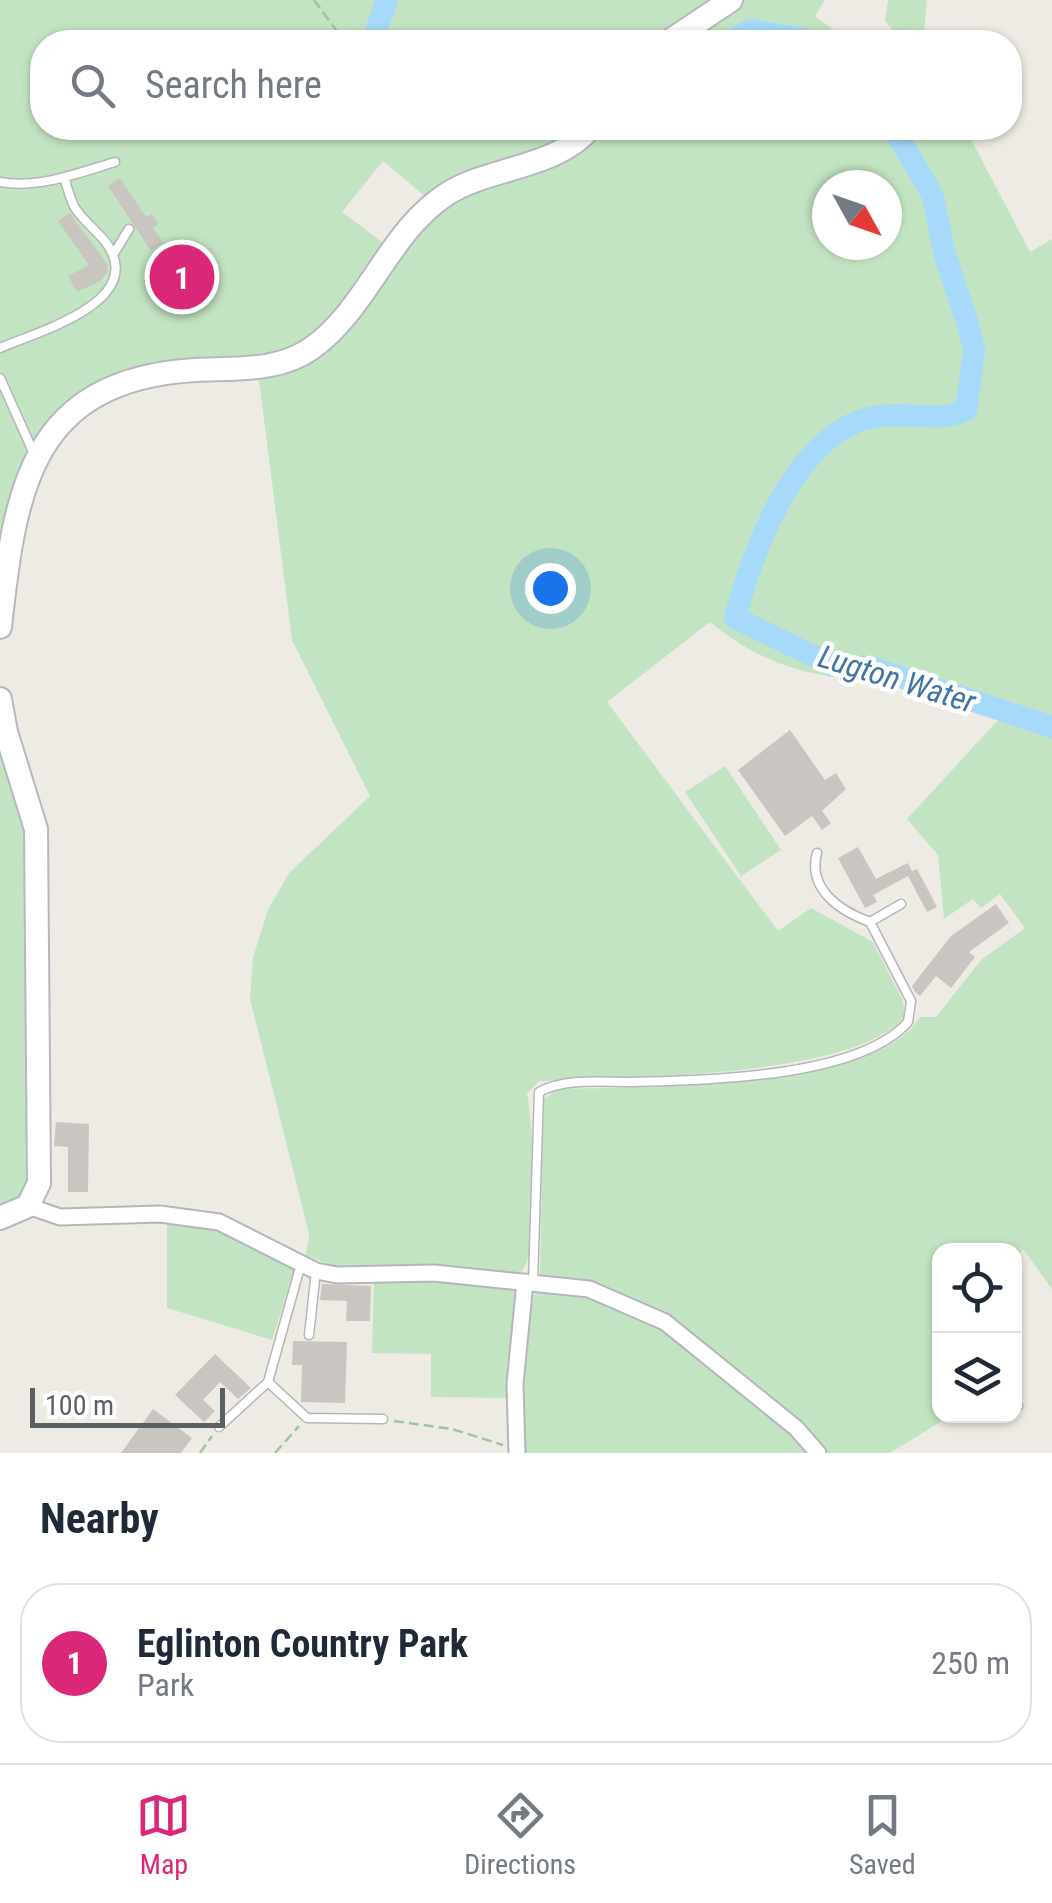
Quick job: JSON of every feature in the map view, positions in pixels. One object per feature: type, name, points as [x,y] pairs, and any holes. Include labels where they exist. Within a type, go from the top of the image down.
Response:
[{"type":"main road","points":[[686,30],[731,0]]},
{"type":"main road","points":[[0,627],[11,545],[35,456],[74,411],[124,380],[176,371],[264,366],[313,347],[356,302],[434,203],[467,182],[562,149],[574,140]]},
{"type":"main road","points":[[0,699],[6,732],[36,829],[39,1183],[28,1206],[0,1218]]},
{"type":"street","points":[[28,1206],[60,1216],[160,1214],[219,1222],[309,1268],[434,1272],[589,1289],[666,1322],[796,1428],[818,1453]]},
{"type":"street","points":[[516,1451],[516,1384],[529,1282]]},
{"type":"lane","points":[[0,182],[14,184],[64,177],[115,162]]},
{"type":"lane","points":[[0,348],[83,313],[104,298],[115,279],[113,255],[75,208],[64,177]]},
{"type":"lane","points":[[113,255],[130,229]]},
{"type":"lane","points":[[0,378],[35,456]]},
{"type":"lane","points":[[529,1282],[539,1092],[575,1083],[685,1080],[795,1069],[888,1039],[908,1022],[911,1002],[870,922],[839,909],[830,898],[815,876],[816,853]]},
{"type":"lane","points":[[870,922],[901,904]]},
{"type":"lane","points":[[308,1335],[309,1268]]},
{"type":"lane","points":[[219,1427],[268,1382],[309,1268]]},
{"type":"lane","points":[[268,1382],[307,1418],[383,1419]]},
{"type":"path","points":[[314,0],[336,30]]},
{"type":"path","points":[[275,1453],[307,1418]]},
{"type":"path","points":[[383,1419],[452,1429],[516,1451]]},
{"type":"path","points":[[200,1453],[219,1427]]},
{"type":"green space","points":[[0,0],[716,0],[672,30],[30,30],[30,140],[565,140],[426,197],[383,161],[342,212],[389,247],[330,317],[317,330],[275,354],[158,366],[88,391],[49,422],[34,442],[12,494],[0,545]]},
{"type":"green space","points":[[743,0],[825,0],[815,16],[834,30],[697,30]]},
{"type":"green space","points":[[888,0],[927,0],[924,30],[892,30],[885,20]]},
{"type":"green space","points":[[570,140],[971,140],[1030,252],[1052,239],[1052,1289],[1022,1250],[1022,1243],[932,1243],[932,1423],[939,1423],[890,1453],[829,1453],[799,1422],[677,1319],[579,1278],[540,1277],[543,1110],[544,1099],[558,1089],[753,1080],[856,1059],[895,1042],[920,1017],[936,1017],[981,960],[1025,928],[1000,894],[981,908],[973,899],[944,919],[938,855],[907,819],[998,720],[939,698],[780,663],[757,654],[710,622],[607,702],[778,931],[811,908],[873,942],[903,1001],[905,1016],[878,1037],[838,1052],[788,1063],[733,1071],[539,1081],[527,1094],[534,1217],[526,1262],[519,1274],[341,1268],[306,1256],[309,1234],[250,999],[253,957],[268,910],[289,873],[370,796],[292,640],[259,380],[296,369],[324,352],[347,331],[419,229],[459,195]]},
{"type":"green space","points":[[0,743],[25,825],[30,879],[26,1182],[17,1200],[0,1206]]},
{"type":"green space","points":[[725,766],[781,850],[741,876],[685,792]]},
{"type":"green space","points":[[167,1224],[234,1237],[295,1269],[272,1340],[167,1308]]},
{"type":"green space","points":[[424,1278],[511,1288],[519,1297],[510,1398],[431,1397],[431,1354],[372,1353],[374,1281]]},
{"type":"green space","points":[[538,1290],[603,1300],[652,1323],[787,1430],[809,1453],[521,1453],[529,1301]]},
{"type":"building","points":[[120,178],[146,217],[152,214],[158,224],[153,228],[163,242],[151,251],[108,186]]},
{"type":"building","points":[[70,213],[107,264],[108,272],[100,281],[77,292],[68,276],[89,265],[58,221]]},
{"type":"building","points":[[790,730],[825,780],[836,773],[846,789],[822,811],[831,823],[822,830],[812,816],[785,836],[738,770]]},
{"type":"building","points":[[858,847],[876,879],[908,863],[912,871],[917,869],[937,907],[927,912],[908,876],[873,895],[877,902],[865,908],[838,858]]},
{"type":"building","points":[[996,904],[1009,923],[969,952],[975,957],[951,988],[936,976],[920,996],[915,992],[912,986],[951,936]]},
{"type":"building","points":[[56,1122],[89,1124],[88,1192],[68,1192],[68,1147],[54,1146]]},
{"type":"building","points":[[322,1284],[371,1286],[370,1321],[346,1321],[347,1301],[320,1300]]},
{"type":"building","points":[[293,1341],[347,1342],[345,1403],[301,1402],[302,1365],[292,1365]]},
{"type":"building","points":[[215,1354],[251,1388],[238,1399],[220,1382],[203,1400],[215,1411],[204,1422],[175,1395]]},
{"type":"building","points":[[153,1409],[192,1438],[181,1453],[121,1453]]},
{"type":"waterway","name":"Lugton Water","points":[[376,30],[387,0]]},
{"type":"waterway","name":"Lugton Water","points":[[900,140],[933,196],[944,252],[968,324],[974,351],[966,410],[932,417],[874,417],[846,427],[821,445],[800,470],[766,529],[735,618],[834,666],[871,667],[1052,727]]},
{"type":"place","name":"Eglinton Country Park","points":[[182,277]]}]
